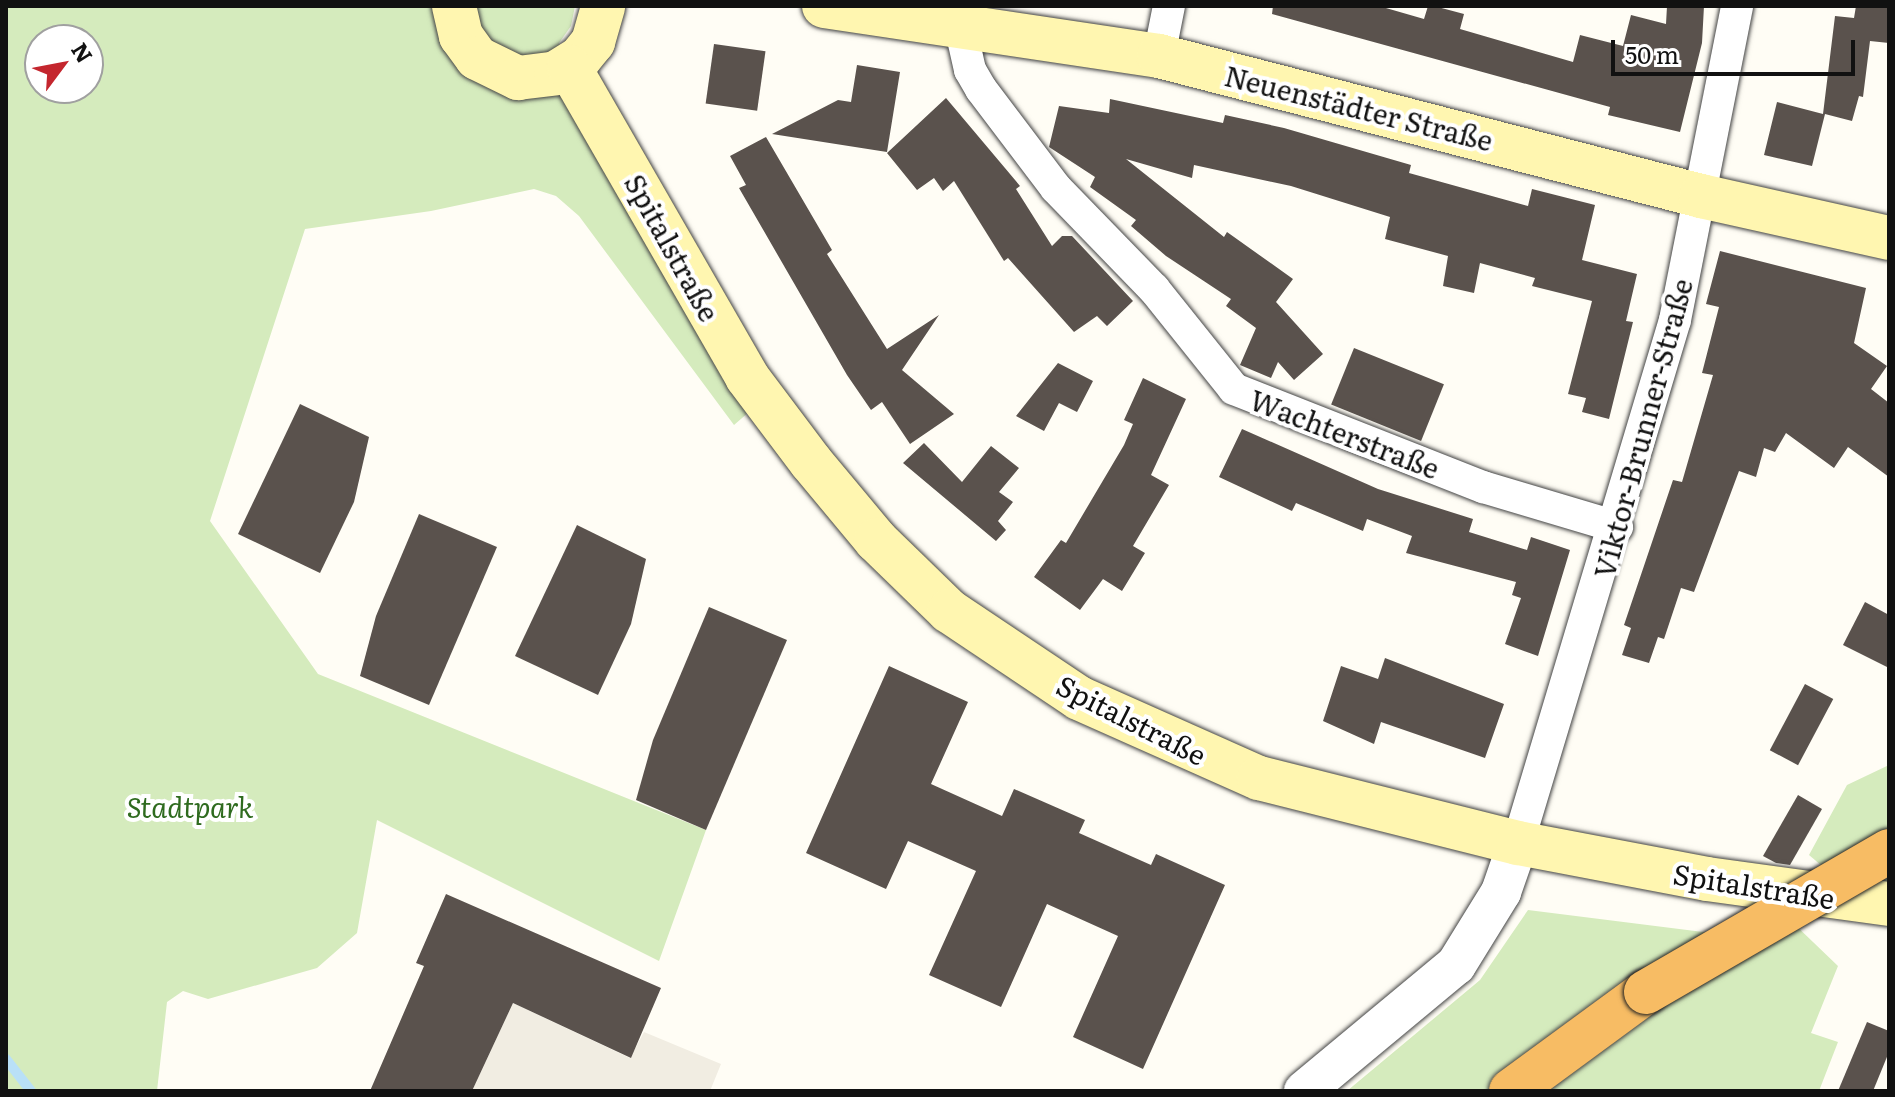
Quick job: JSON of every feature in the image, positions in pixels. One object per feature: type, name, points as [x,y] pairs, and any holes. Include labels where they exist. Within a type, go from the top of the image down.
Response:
[{"type":"highway","points":[[1511,1091],[1646,992],[1889,851]]},
{"type":"main road","points":[[454,6],[468,48],[496,71],[541,78],[569,67],[593,42],[603,6]]},
{"type":"main road","name":"Neuenstädter Straße","points":[[824,6],[961,30],[1159,56],[1701,196],[1889,238]]},
{"type":"main road","name":"Spitalstraße","points":[[569,67],[747,377],[876,540],[949,611],[1079,698],[1170,742],[1259,778],[1518,843],[1707,879],[1889,904]]},
{"type":"street","points":[[1159,56],[1169,6]]},
{"type":"street","name":"Viktor-Brunner-Straße","points":[[1518,843],[1617,527],[1675,320],[1737,6]]},
{"type":"street","name":"Wachterstraße","points":[[961,30],[970,70],[981,89],[1056,188],[1154,289],[1234,389],[1483,487],[1617,527]]},
{"type":"street","points":[[1304,1091],[1456,965],[1501,892],[1518,843]]},
{"type":"green space","name":"Stadtpark","points":[[6,6],[575,6],[571,26],[559,43],[574,88],[749,412],[734,425],[579,216],[556,196],[534,189],[431,211],[305,229],[210,521],[318,674],[706,830],[659,961],[377,820],[357,933],[317,968],[208,999],[183,991],[167,1002],[157,1091],[6,1091]]},
{"type":"green space","points":[[1889,765],[1889,891],[1788,918],[1838,966],[1811,1033],[1838,1042],[1819,1091],[1347,1091],[1480,980],[1528,910],[1727,935],[1835,877],[1809,855],[1847,785]]},
{"type":"shaded area","points":[[513,1003],[630,1058],[644,1032],[721,1064],[710,1091],[472,1091]]},
{"type":"building","points":[[1273,6],[1379,6],[1424,19],[1428,6],[1434,6],[1464,14],[1460,29],[1573,62],[1580,35],[1623,46],[1631,15],[1666,24],[1667,6],[1704,6],[1702,43],[1680,132],[1608,115],[1610,107],[1272,14]]},
{"type":"building","points":[[1856,6],[1889,6],[1889,43],[1870,41],[1863,97],[1859,96],[1852,121],[1825,114],[1812,166],[1764,155],[1777,102],[1823,114],[1835,16],[1854,18]]},
{"type":"building","points":[[714,44],[765,51],[757,111],[706,103]]},
{"type":"building","points":[[857,65],[900,72],[887,152],[772,134],[838,100],[851,102]]},
{"type":"building","points":[[946,98],[1020,186],[1016,189],[1052,246],[1062,236],[1072,236],[1133,301],[1107,326],[1097,316],[1074,332],[1008,258],[1004,261],[954,181],[943,191],[934,178],[917,190],[887,153]]},
{"type":"building","points":[[1110,99],[1223,123],[1225,115],[1284,128],[1411,165],[1409,173],[1528,206],[1532,189],[1595,205],[1582,260],[1637,274],[1626,321],[1633,322],[1609,419],[1582,412],[1586,398],[1568,394],[1592,301],[1532,286],[1535,278],[1480,263],[1474,293],[1443,286],[1448,256],[1385,239],[1390,217],[1291,186],[1194,165],[1192,178],[1126,159],[1224,237],[1227,232],[1293,279],[1276,302],[1323,354],[1294,380],[1278,362],[1271,378],[1240,365],[1256,328],[1226,306],[1231,299],[1166,256],[1131,226],[1136,220],[1090,187],[1095,177],[1049,147],[1059,106],[1109,113]]},
{"type":"building","points":[[766,137],[832,250],[827,254],[887,349],[939,315],[902,370],[954,414],[910,444],[882,402],[871,410],[847,375],[739,188],[746,185],[730,156]]},
{"type":"building","points":[[1720,251],[1866,288],[1854,343],[1887,366],[1871,389],[1889,403],[1889,477],[1848,447],[1834,468],[1786,433],[1775,452],[1764,448],[1756,477],[1739,471],[1694,592],[1681,588],[1664,639],[1658,637],[1649,663],[1622,655],[1631,628],[1624,625],[1673,480],[1682,482],[1713,375],[1702,373],[1719,307],[1706,304]]},
{"type":"building","points":[[1354,348],[1444,384],[1421,441],[1331,405]]},
{"type":"building","points":[[1058,363],[1093,381],[1077,412],[1059,403],[1044,431],[1016,416]]},
{"type":"building","points":[[1143,378],[1186,399],[1151,475],[1169,485],[1133,546],[1145,553],[1122,591],[1103,579],[1080,610],[1034,577],[1061,540],[1066,543],[1124,445],[1133,424],[1124,420]]},
{"type":"building","points":[[300,404],[369,437],[354,502],[320,573],[238,534]]},
{"type":"building","points":[[1242,429],[1378,489],[1473,519],[1469,532],[1527,550],[1531,537],[1570,550],[1538,656],[1505,644],[1521,598],[1512,595],[1516,582],[1406,553],[1412,536],[1367,519],[1363,531],[1296,503],[1292,511],[1219,477]]},
{"type":"building","points":[[924,443],[962,482],[991,446],[1019,468],[999,492],[1013,502],[998,521],[1006,530],[996,541],[903,463]]},
{"type":"building","points":[[419,514],[497,547],[429,705],[360,676],[376,616]]},
{"type":"building","points":[[577,525],[646,559],[631,624],[598,695],[515,656]]},
{"type":"building","points":[[1865,602],[1889,615],[1889,668],[1843,645]]},
{"type":"building","points":[[709,607],[787,640],[706,830],[636,800],[653,740]]},
{"type":"building","points":[[1385,658],[1504,704],[1485,758],[1381,722],[1374,744],[1323,721],[1341,666],[1378,679]]},
{"type":"building","points":[[889,666],[968,702],[931,784],[1002,816],[1014,789],[1085,820],[1079,833],[1151,865],[1156,854],[1225,885],[1143,1069],[1073,1037],[1118,936],[1047,904],[1001,1007],[929,975],[976,871],[908,841],[886,889],[806,853]]},
{"type":"building","points":[[1805,684],[1833,699],[1798,765],[1770,750]]},
{"type":"building","points":[[1798,795],[1822,809],[1790,865],[1776,863],[1763,856]]},
{"type":"building","points":[[446,894],[661,988],[631,1058],[513,1003],[472,1091],[370,1091],[424,966],[416,963]]},
{"type":"building","points":[[1867,1022],[1889,1031],[1889,1052],[1873,1091],[1838,1091]]},
{"type":"waterway","points":[[6,1059],[31,1091]]}]
